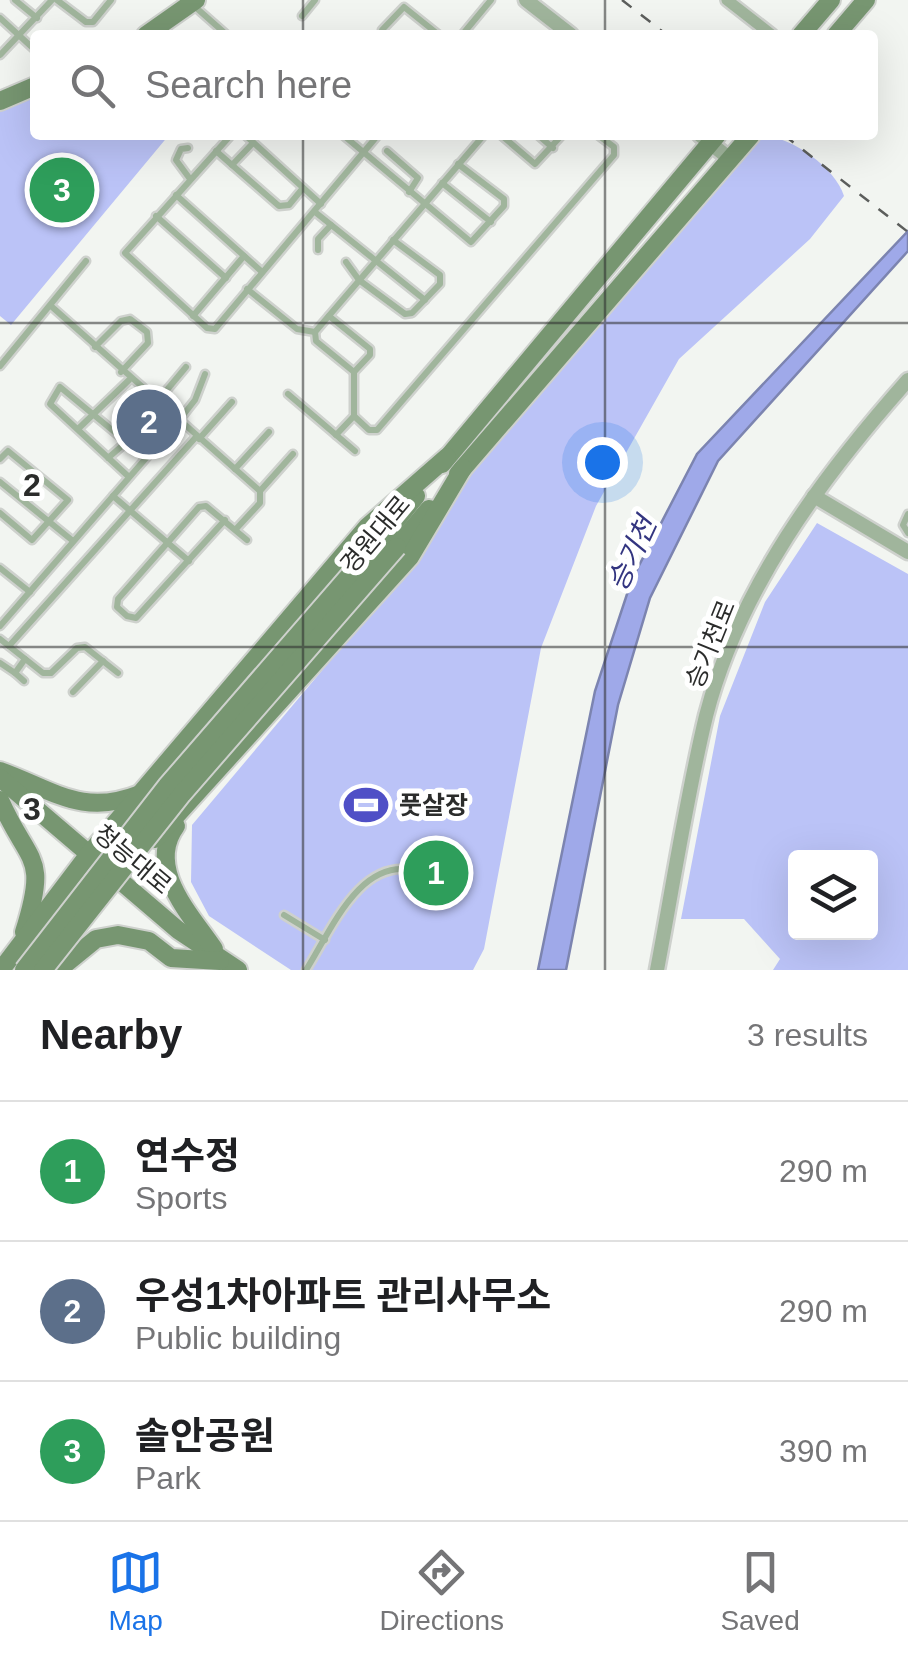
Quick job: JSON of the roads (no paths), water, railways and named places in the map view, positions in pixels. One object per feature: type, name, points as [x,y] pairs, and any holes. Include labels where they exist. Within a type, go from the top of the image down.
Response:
[{"type":"main road","points":[[805,30],[831,0]]},
{"type":"main road","points":[[840,30],[866,0]]},
{"type":"main road","points":[[153,30],[194,2]]},
{"type":"main road","points":[[0,101],[30,88]]},
{"type":"main road","name":"경원대로","points":[[43,970],[455,462],[707,140]]},
{"type":"main road","name":"경원대로","points":[[455,462],[747,140]]},
{"type":"main road","points":[[56,970],[120,882],[410,557],[455,462]]},
{"type":"main road","points":[[1,970],[88,854],[145,792],[367,527],[455,462]]},
{"type":"main road","name":"경원대로","points":[[24,970],[167,786],[390,542]]},
{"type":"main road","points":[[219,772],[168,836],[166,866],[180,900],[230,966]]},
{"type":"main road","points":[[0,774],[80,804],[111,804],[145,792]]},
{"type":"main road","name":"청능대로","points":[[0,774],[120,882],[230,966]]},
{"type":"main road","points":[[0,800],[32,853],[38,879],[19,946]]},
{"type":"main road","points":[[56,970],[96,939],[118,935],[149,941],[171,958],[230,966]]},
{"type":"street","points":[[526,0],[565,30]]},
{"type":"street","points":[[727,0],[766,30]]},
{"type":"street","points":[[711,140],[730,160]]},
{"type":"street","name":"승기천로","points":[[657,970],[707,714],[740,623],[778,551],[814,496],[908,380]]},
{"type":"street","points":[[814,496],[908,552]]},
{"type":"street","points":[[418,875],[418,892]]},
{"type":"lane","points":[[15,0],[37,18]]},
{"type":"lane","points":[[0,55],[55,0],[86,22],[93,22],[112,0]]},
{"type":"lane","points":[[302,16],[315,0]]},
{"type":"lane","points":[[466,30],[492,0]]},
{"type":"lane","points":[[194,2],[222,30]]},
{"type":"lane","points":[[382,30],[408,7],[433,30]]},
{"type":"lane","points":[[0,18],[30,45]]},
{"type":"lane","points":[[226,140],[126,248],[126,258],[207,328],[220,327],[246,289],[374,140]]},
{"type":"lane","points":[[251,140],[321,204]]},
{"type":"lane","points":[[349,140],[471,242],[491,222],[504,200],[458,164]]},
{"type":"lane","points":[[354,372],[316,341],[315,332],[480,140]]},
{"type":"lane","points":[[507,140],[535,164],[559,140]]},
{"type":"lane","points":[[544,140],[553,148]]},
{"type":"lane","points":[[354,416],[369,430],[377,430],[614,155],[614,147],[605,140]]},
{"type":"lane","points":[[232,164],[253,142]]},
{"type":"lane","points":[[188,148],[182,148],[176,160],[190,179]]},
{"type":"lane","points":[[216,151],[279,206],[288,205],[303,188]]},
{"type":"lane","points":[[388,151],[418,178],[409,192]]},
{"type":"lane","points":[[442,183],[491,222]]},
{"type":"lane","points":[[176,194],[261,271]]},
{"type":"lane","points":[[314,212],[425,300]]},
{"type":"lane","points":[[156,216],[226,278]]},
{"type":"lane","points":[[318,250],[318,239],[331,225]]},
{"type":"lane","points":[[346,262],[359,280],[405,314],[412,313],[440,284],[440,275],[393,240]]},
{"type":"lane","points":[[193,316],[244,256]]},
{"type":"lane","points":[[0,366],[86,261]]},
{"type":"lane","points":[[246,289],[297,329],[315,332]]},
{"type":"lane","points":[[51,306],[129,380],[260,491]]},
{"type":"lane","points":[[329,316],[370,349],[370,356],[354,372],[354,416],[336,435]]},
{"type":"lane","points":[[95,347],[121,321],[130,319],[147,332],[148,343],[120,372]]},
{"type":"lane","points":[[156,403],[186,367]]},
{"type":"lane","points":[[0,626],[178,421],[195,400],[205,374]]},
{"type":"lane","points":[[78,430],[129,380]]},
{"type":"lane","points":[[108,458],[122,444],[122,438],[60,387],[50,404],[108,458],[130,477]]},
{"type":"lane","points":[[288,394],[355,451]]},
{"type":"lane","points":[[8,646],[232,402]]},
{"type":"lane","points":[[234,469],[268,432]]},
{"type":"lane","points":[[0,459],[8,450],[68,500],[32,540],[0,513]]},
{"type":"lane","points":[[236,529],[260,504],[260,491],[293,454]]},
{"type":"lane","points":[[0,482],[74,542]]},
{"type":"lane","points":[[113,496],[188,561]]},
{"type":"lane","points":[[225,520],[136,618],[117,607],[118,599],[199,507],[206,506],[225,520],[236,529],[247,540]]},
{"type":"lane","points":[[908,514],[903,524],[908,533]]},
{"type":"lane","points":[[0,568],[30,592]]},
{"type":"lane","points":[[0,639],[43,674],[51,673],[77,648],[85,647],[118,673]]},
{"type":"lane","points":[[14,673],[26,659]]},
{"type":"lane","points":[[73,692],[103,661]]},
{"type":"lane","points":[[0,662],[24,680]]},
{"type":"lane","points":[[306,970],[370,879],[392,867],[418,875]]},
{"type":"lane","points":[[284,915],[325,940]]},
{"type":"railway","points":[[622,0],[661,30]]},
{"type":"railway","points":[[790,140],[908,232]]},
{"type":"place","name":"솔안공원","points":[[62,190]]},
{"type":"place","name":"우성1차아파트 관리사무소","points":[[149,422]]},
{"type":"place","name":"풋살장","points":[[366,805]]},
{"type":"place","name":"연수정","points":[[436,873]]},
{"type":"water label","name":"승기천","points":[[632,554]]}]
